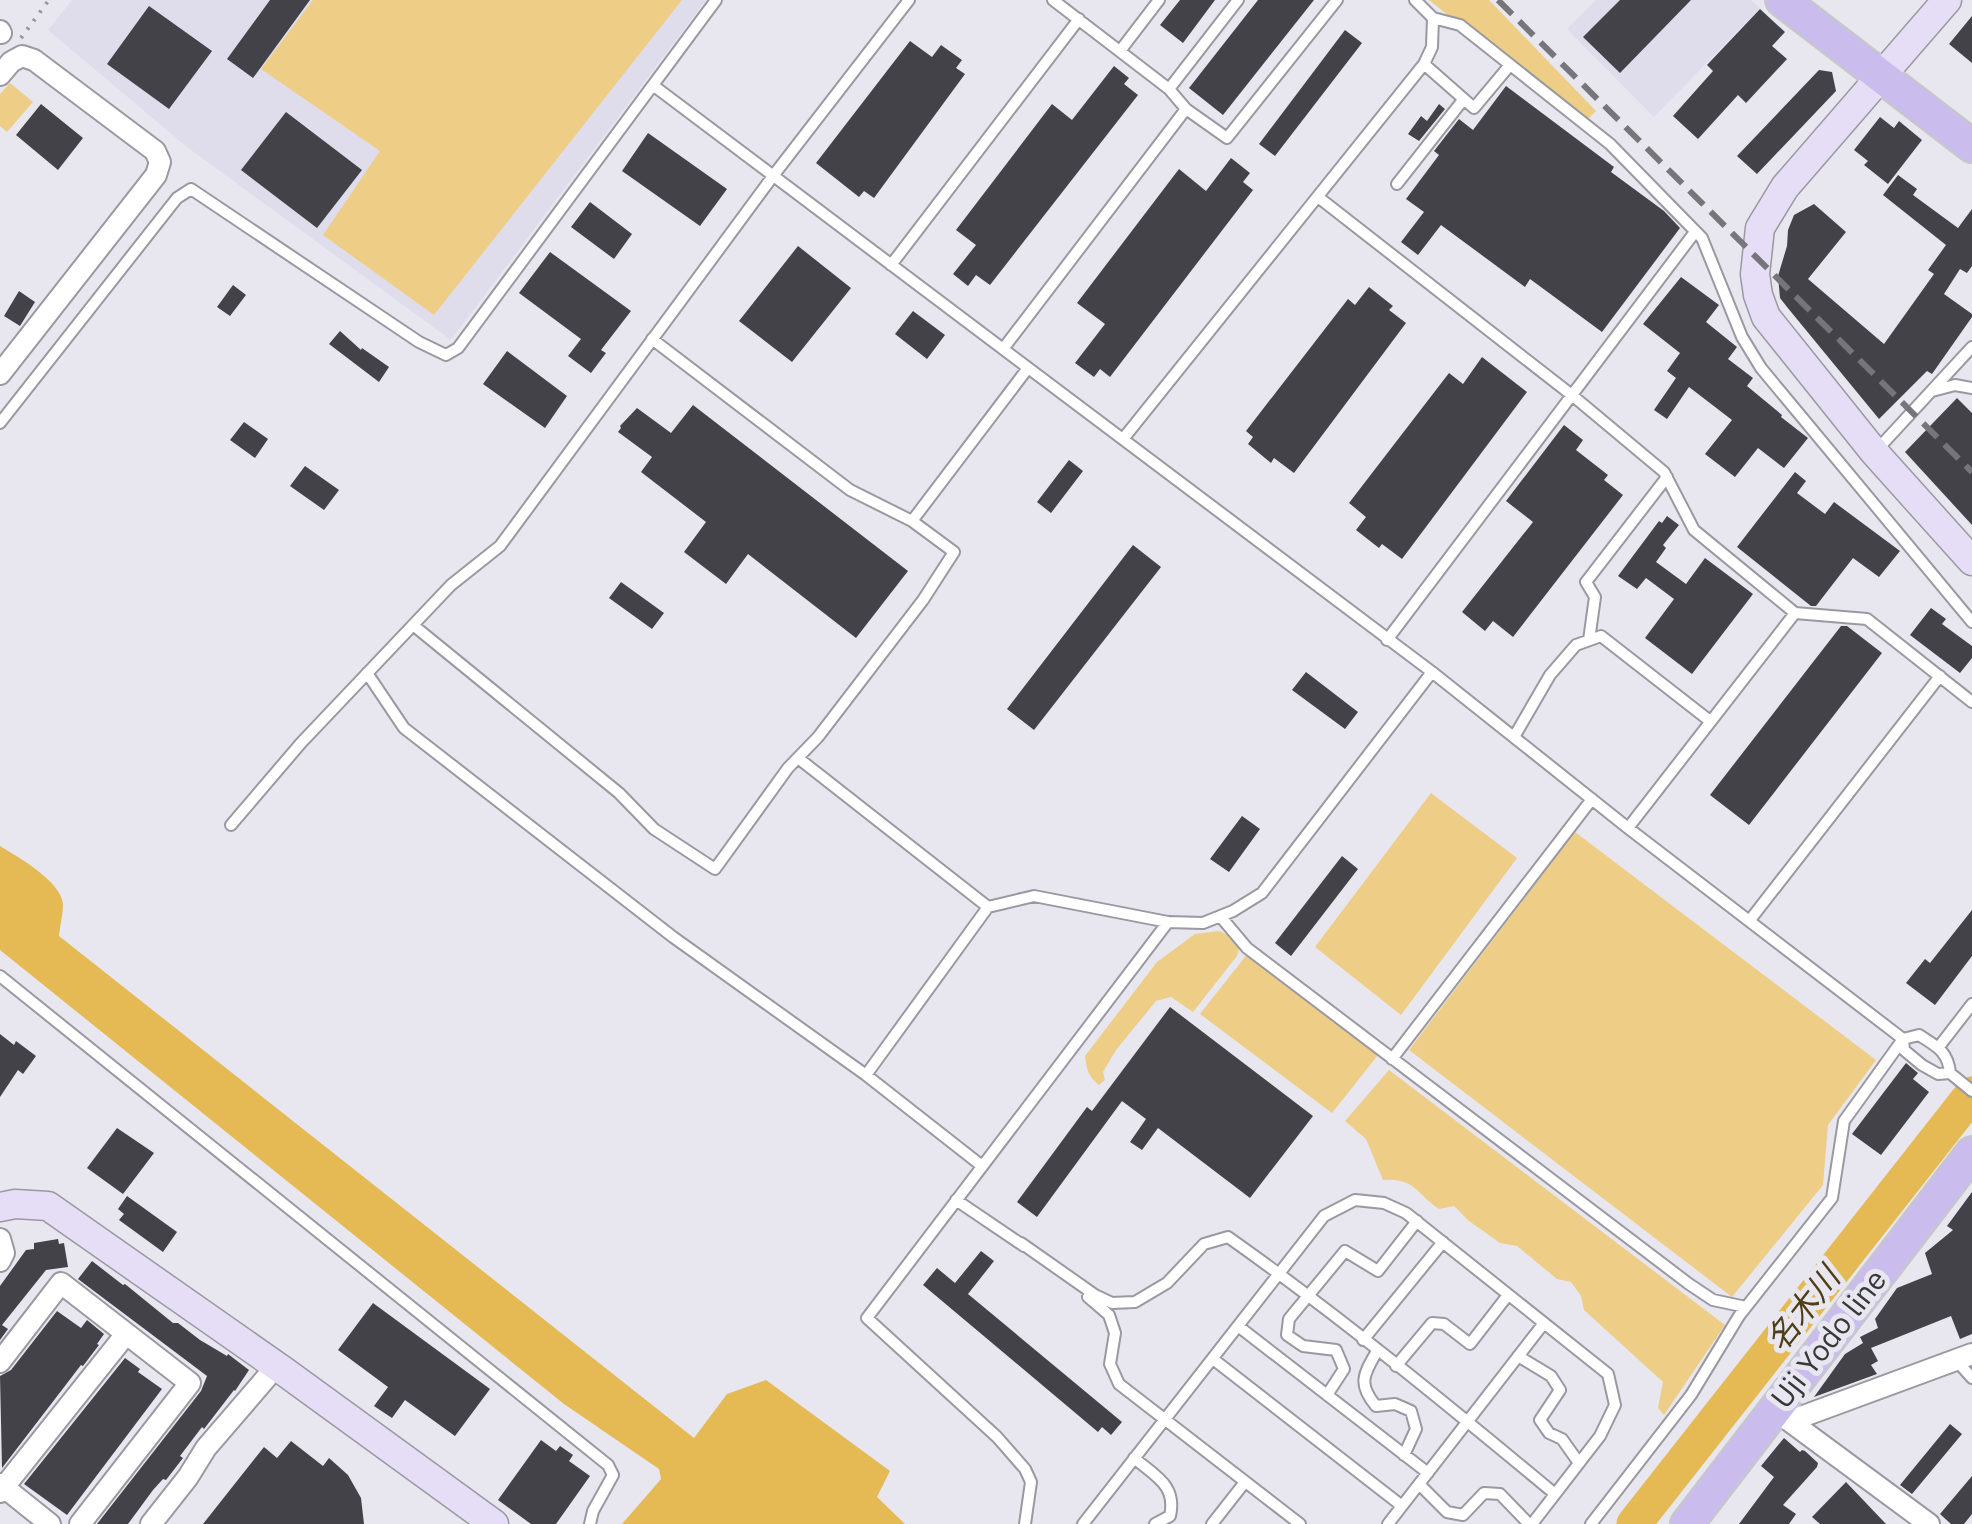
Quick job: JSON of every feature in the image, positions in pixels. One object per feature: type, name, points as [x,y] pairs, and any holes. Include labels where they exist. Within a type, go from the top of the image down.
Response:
[{"type":"main road","points":[[1782,0],[1972,146]]},
{"type":"main road","name":"Uji Yodo line","points":[[1687,1524],[1782,1416],[1972,1154]]},
{"type":"street","points":[[1947,0],[1785,187],[1760,228],[1755,274],[1766,317],[1875,453],[1972,561]]},
{"type":"street","points":[[0,75],[22,56],[34,60],[154,151],[160,162],[156,175],[0,374]]},
{"type":"street","points":[[0,1207],[48,1206],[494,1524]]},
{"type":"street","points":[[0,1239],[4,1253],[0,1261]]},
{"type":"street","points":[[0,1362],[61,1283],[190,1383],[80,1524]]},
{"type":"street","points":[[50,1524],[1,1488],[126,1334]]},
{"type":"street","points":[[1782,1416],[1964,1357]]},
{"type":"street","points":[[150,1524],[206,1448],[267,1377]]},
{"type":"street","points":[[1782,1416],[1929,1524]]},
{"type":"lane","points":[[0,423],[178,198],[191,190],[419,342],[446,355],[458,348],[716,0]]},
{"type":"lane","points":[[231,826],[301,743],[450,584],[500,546],[773,176],[909,0]]},
{"type":"lane","points":[[1053,0],[1227,138],[1337,0]]},
{"type":"lane","points":[[1120,51],[1158,0]]},
{"type":"lane","points":[[1169,89],[1238,0]]},
{"type":"lane","points":[[1414,0],[1433,18],[1460,25],[1610,144],[1702,238],[1742,338],[1761,368],[1972,622]]},
{"type":"lane","points":[[1123,439],[1424,64],[1432,48],[1433,18]]},
{"type":"lane","points":[[891,265],[1080,19]]},
{"type":"lane","points":[[1424,64],[1474,108],[1510,64]]},
{"type":"lane","points":[[654,86],[1432,672],[1903,1039],[1904,1050],[1922,1065],[1938,1074],[1950,1073],[1972,1091]]},
{"type":"lane","points":[[1397,184],[1463,100]]},
{"type":"lane","points":[[1002,349],[1186,109]]},
{"type":"lane","points":[[1318,197],[1664,472],[1694,530],[1794,613],[1867,619],[1972,702]]},
{"type":"lane","points":[[1387,640],[1696,232]]},
{"type":"lane","points":[[413,624],[618,793],[654,830],[715,869],[788,768],[818,737],[924,600],[954,552],[912,521],[850,490],[652,340]]},
{"type":"lane","points":[[1875,453],[1972,347]]},
{"type":"lane","points":[[912,521],[1028,368]]},
{"type":"lane","points":[[1931,391],[1955,384],[1972,388]]},
{"type":"lane","points":[[1589,640],[1596,598],[1586,582],[1667,477]]},
{"type":"lane","points":[[1628,828],[1794,613]]},
{"type":"lane","points":[[1514,737],[1550,676],[1576,645],[1600,636],[1710,721]]},
{"type":"lane","points":[[866,1075],[988,908],[1034,896],[1168,922],[1203,923],[1262,893],[1432,672]]},
{"type":"lane","points":[[367,673],[404,728],[673,937],[866,1075],[982,1166]]},
{"type":"lane","points":[[1750,920],[1940,676]]},
{"type":"lane","points":[[798,758],[988,908]]},
{"type":"lane","points":[[1392,1059],[1592,800]]},
{"type":"lane","points":[[1220,916],[1247,948],[1688,1284],[1713,1300],[1746,1307]]},
{"type":"lane","points":[[1025,1524],[1030,1482],[1026,1469],[997,1437],[867,1318],[1168,922]]},
{"type":"lane","points":[[0,976],[608,1465],[613,1475],[590,1524]]},
{"type":"lane","points":[[1938,1048],[1972,1004]]},
{"type":"lane","points":[[1591,1524],[1691,1394],[1746,1307],[1832,1198],[1844,1121],[1903,1039],[1919,1034],[1949,1060],[1950,1073]]},
{"type":"lane","points":[[956,1200],[1094,1295],[1112,1303],[1134,1302],[1167,1283],[1204,1244],[1228,1237],[1378,1351],[1555,1494]]},
{"type":"lane","points":[[1083,1524],[1324,1216],[1354,1200],[1384,1203],[1406,1212],[1608,1374],[1615,1405],[1600,1436],[1531,1524],[1500,1494],[1484,1492],[1464,1515],[1448,1512],[1419,1484]]},
{"type":"lane","points":[[1328,1395],[1344,1369],[1336,1350],[1304,1346],[1287,1336],[1289,1319],[1345,1250],[1378,1271],[1416,1221]]},
{"type":"lane","points":[[1364,1340],[1443,1242]]},
{"type":"lane","points":[[1021,1244],[1109,1315],[1116,1333],[1110,1364],[1119,1384],[1299,1524]]},
{"type":"lane","points":[[1396,1366],[1432,1323],[1444,1324],[1470,1344],[1508,1294]]},
{"type":"lane","points":[[1388,1524],[1544,1323]]},
{"type":"lane","points":[[1238,1326],[1428,1473]]},
{"type":"lane","points":[[1378,1351],[1364,1375],[1366,1394],[1376,1406],[1395,1404],[1411,1410],[1416,1429],[1404,1454]]},
{"type":"lane","points":[[1518,1356],[1551,1376],[1560,1390],[1540,1420],[1549,1433],[1562,1438],[1579,1463]]},
{"type":"lane","points":[[1964,1357],[1972,1378]]},
{"type":"lane","points":[[1213,1358],[1402,1506]]},
{"type":"lane","points":[[1134,1458],[1168,1487],[1173,1503],[1170,1516],[1156,1524]]},
{"type":"lane","points":[[1212,1524],[1245,1482]]},
{"type":"path","points":[[5,38],[49,0]]},
{"type":"shaded area","points":[[72,0],[706,0],[451,340],[187,147],[48,30]]},
{"type":"shaded area","points":[[313,0],[682,0],[434,315],[323,235],[380,151],[261,69]]},
{"type":"shaded area","points":[[1429,0],[1489,0],[1596,111],[1584,123]]},
{"type":"shaded area","points":[[1596,0],[1751,0],[1760,8],[1654,117],[1567,29]]},
{"type":"shaded area","points":[[10,83],[33,102],[7,132],[0,126],[0,94]]},
{"type":"shaded area","points":[[1431,793],[1517,858],[1401,1015],[1315,947]]},
{"type":"shaded area","points":[[1575,832],[1876,1060],[1828,1125],[1823,1185],[1732,1297],[1409,1050]]},
{"type":"shaded area","points":[[0,846],[55,887],[63,904],[59,936],[694,1438],[727,1394],[766,1380],[890,1471],[877,1497],[905,1524],[622,1524],[661,1479],[659,1469],[564,1404],[0,950]]},
{"type":"shaded area","points":[[1219,931],[1239,948],[1237,956],[1193,1012],[1171,997],[1156,1001],[1116,1050],[1103,1072],[1105,1080],[1099,1085],[1092,1079],[1085,1056],[1157,962],[1195,934]]},
{"type":"shaded area","points":[[1248,953],[1378,1055],[1332,1113],[1200,1014]]},
{"type":"shaded area","points":[[1389,1070],[1725,1325],[1664,1415],[1658,1408],[1663,1382],[1584,1310],[1581,1296],[1571,1282],[1557,1279],[1517,1246],[1500,1243],[1454,1206],[1439,1209],[1409,1184],[1383,1180],[1366,1139],[1345,1121]]},
{"type":"building","points":[[270,0],[310,0],[253,78],[227,59]]},
{"type":"building","points":[[1180,0],[1215,0],[1183,43],[1160,25]]},
{"type":"building","points":[[1258,0],[1314,0],[1223,115],[1189,88]]},
{"type":"building","points":[[1620,0],[1691,0],[1620,73],[1583,37]]},
{"type":"building","points":[[149,6],[212,51],[169,109],[107,64]]},
{"type":"building","points":[[1760,9],[1785,32],[1772,46],[1787,59],[1746,103],[1738,95],[1698,139],[1673,116],[1713,71],[1707,65]]},
{"type":"building","points":[[1972,16],[1972,63],[1949,44]]},
{"type":"building","points":[[1345,30],[1362,43],[1275,156],[1259,144]]},
{"type":"building","points":[[910,41],[932,57],[941,45],[962,60],[956,68],[965,74],[874,198],[864,191],[859,197],[816,163]]},
{"type":"building","points":[[1114,66],[1129,78],[1124,84],[1138,95],[990,285],[976,275],[968,286],[953,274],[976,245],[956,230],[1052,104],[1072,120]]},
{"type":"building","points":[[1819,70],[1832,72],[1836,91],[1757,174],[1737,156]]},
{"type":"building","points":[[1506,86],[1614,167],[1611,172],[1664,211],[1680,228],[1602,332],[1530,279],[1525,287],[1441,225],[1418,255],[1401,242],[1424,212],[1406,199],[1439,155],[1434,151],[1459,119],[1473,130]]},
{"type":"building","points":[[41,104],[83,138],[58,170],[16,135]]},
{"type":"building","points":[[1439,104],[1445,109],[1419,141],[1408,134],[1421,116],[1427,121]]},
{"type":"building","points":[[286,112],[362,170],[317,228],[241,170]]},
{"type":"building","points":[[1880,117],[1894,128],[1899,121],[1922,140],[1888,184],[1864,165],[1868,161],[1854,150]]},
{"type":"building","points":[[648,133],[727,189],[700,226],[622,171]]},
{"type":"building","points":[[1231,158],[1250,173],[1243,182],[1253,190],[1110,377],[1100,369],[1094,377],[1075,363],[1105,324],[1077,303],[1179,169],[1206,191]]},
{"type":"building","points":[[1898,175],[1917,189],[1913,195],[1958,228],[1972,209],[1972,266],[1967,273],[1960,269],[1944,294],[1972,317],[1932,374],[1927,371],[1879,419],[1780,298],[1778,276],[1794,215],[1814,204],[1846,232],[1808,279],[1884,344],[1934,274],[1928,270],[1946,245],[1883,195]]},
{"type":"building","points":[[590,202],[632,234],[614,259],[571,227]]},
{"type":"building","points":[[798,246],[851,288],[792,362],[739,321]]},
{"type":"building","points":[[550,252],[631,311],[601,350],[606,353],[591,373],[568,356],[581,339],[519,293]]},
{"type":"building","points":[[1681,277],[1719,305],[1706,322],[1737,347],[1728,359],[1753,378],[1747,386],[1808,438],[1784,468],[1758,448],[1735,477],[1705,454],[1732,420],[1689,387],[1667,419],[1654,410],[1676,378],[1667,371],[1680,353],[1643,324]]},
{"type":"building","points":[[233,285],[246,295],[230,316],[217,307]]},
{"type":"building","points":[[1369,287],[1393,306],[1389,310],[1406,323],[1294,473],[1274,458],[1271,463],[1248,444],[1253,437],[1246,431],[1348,299],[1355,305]]},
{"type":"building","points":[[19,291],[35,302],[20,326],[4,316]]},
{"type":"building","points":[[913,311],[945,335],[927,359],[895,334]]},
{"type":"building","points":[[340,331],[389,367],[379,382],[329,344]]},
{"type":"building","points":[[507,351],[567,396],[545,428],[483,384]]},
{"type":"building","points":[[1482,357],[1527,392],[1402,559],[1356,530],[1366,517],[1349,503],[1449,373],[1463,384]]},
{"type":"building","points":[[1957,398],[1972,413],[1972,525],[1905,452]]},
{"type":"building","points":[[693,405],[908,571],[856,638],[748,554],[726,584],[684,552],[706,522],[641,472],[652,457],[618,432],[637,408],[671,433]]},
{"type":"building","points":[[244,422],[268,439],[255,458],[230,440]]},
{"type":"building","points":[[1564,425],[1583,440],[1576,450],[1608,475],[1604,480],[1623,495],[1513,637],[1493,621],[1485,631],[1462,612],[1533,522],[1506,501]]},
{"type":"building","points":[[1069,460],[1083,471],[1051,513],[1037,502]]},
{"type":"building","points":[[305,466],[339,490],[324,510],[290,486]]},
{"type":"building","points":[[1795,472],[1806,481],[1797,493],[1825,514],[1834,502],[1900,551],[1879,577],[1853,558],[1816,606],[1737,547]]},
{"type":"building","points":[[1667,516],[1679,525],[1663,545],[1666,548],[1656,562],[1686,584],[1705,558],[1753,594],[1692,674],[1645,638],[1674,599],[1646,578],[1637,589],[1618,576],[1659,521],[1662,523]]},
{"type":"building","points":[[1133,545],[1161,567],[1034,730],[1007,709]]},
{"type":"building","points":[[621,582],[664,613],[652,629],[609,598]]},
{"type":"building","points":[[1931,608],[1946,619],[1942,624],[1972,646],[1972,658],[1960,673],[1910,635]]},
{"type":"building","points":[[1841,626],[1847,626],[1882,653],[1749,825],[1710,795]]},
{"type":"building","points":[[1306,672],[1358,712],[1345,729],[1292,690]]},
{"type":"building","points":[[1242,816],[1260,829],[1229,872],[1210,859]]},
{"type":"building","points":[[1342,856],[1358,869],[1291,956],[1275,943]]},
{"type":"building","points":[[1972,910],[1972,956],[1935,1005],[1906,983],[1925,959],[1930,963]]},
{"type":"building","points":[[1170,1007],[1313,1116],[1250,1198],[1158,1128],[1142,1150],[1130,1142],[1146,1119],[1122,1101],[1037,1217],[1017,1202],[1087,1107],[1092,1111]]},
{"type":"building","points":[[0,1034],[36,1056],[23,1074],[18,1070],[0,1097]]},
{"type":"building","points":[[1906,1063],[1918,1073],[1913,1079],[1929,1092],[1881,1155],[1852,1134]]},
{"type":"building","points":[[117,1128],[154,1153],[123,1194],[87,1168]]},
{"type":"building","points":[[1972,1192],[1972,1334],[1960,1339],[1951,1316],[1871,1348],[1878,1361],[1871,1365],[1877,1374],[1814,1397],[1845,1354],[1863,1343],[1860,1337],[1878,1328],[1875,1319],[1897,1288],[1932,1274],[1925,1253],[1953,1230],[1947,1226]]},
{"type":"building","points":[[127,1196],[177,1232],[163,1252],[119,1220],[124,1214],[118,1209]]},
{"type":"building","points":[[58,1239],[59,1244],[64,1243],[68,1267],[46,1270],[2,1325],[8,1329],[0,1340],[0,1286],[26,1250],[34,1249],[34,1243]]},
{"type":"building","points":[[981,1251],[994,1261],[968,1294],[1122,1422],[1111,1435],[1102,1427],[1098,1432],[923,1285],[937,1268],[955,1283]]},
{"type":"building","points":[[92,1261],[173,1323],[249,1370],[128,1524],[97,1524],[201,1391],[207,1376],[78,1279]]},
{"type":"building","points":[[373,1303],[490,1389],[455,1436],[405,1400],[392,1418],[374,1406],[388,1387],[338,1350]]},
{"type":"building","points":[[57,1311],[81,1328],[87,1320],[104,1334],[2,1468],[0,1376],[11,1370]]},
{"type":"building","points":[[125,1358],[162,1389],[67,1515],[24,1484]]},
{"type":"building","points":[[1950,1424],[1962,1434],[1912,1494],[1900,1485]]},
{"type":"building","points":[[1784,1438],[1818,1463],[1783,1505],[1796,1514],[1789,1524],[1739,1524],[1774,1477],[1761,1466]]},
{"type":"building","points":[[541,1440],[556,1451],[560,1446],[573,1455],[569,1461],[590,1476],[556,1524],[531,1524],[498,1500]]},
{"type":"building","points":[[291,1441],[323,1466],[329,1458],[348,1475],[361,1498],[364,1524],[203,1524],[264,1447],[277,1458]]},
{"type":"building","points":[[1972,1476],[1972,1514],[1964,1524],[1951,1524],[1940,1514]]},
{"type":"building","points":[[1846,1482],[1886,1524],[1820,1524],[1812,1517]]},
{"type":"waterway","name":"名木川","points":[[1634,1524],[1972,1094]]},
{"type":"railway","points":[[1498,0],[1972,472]]}]
